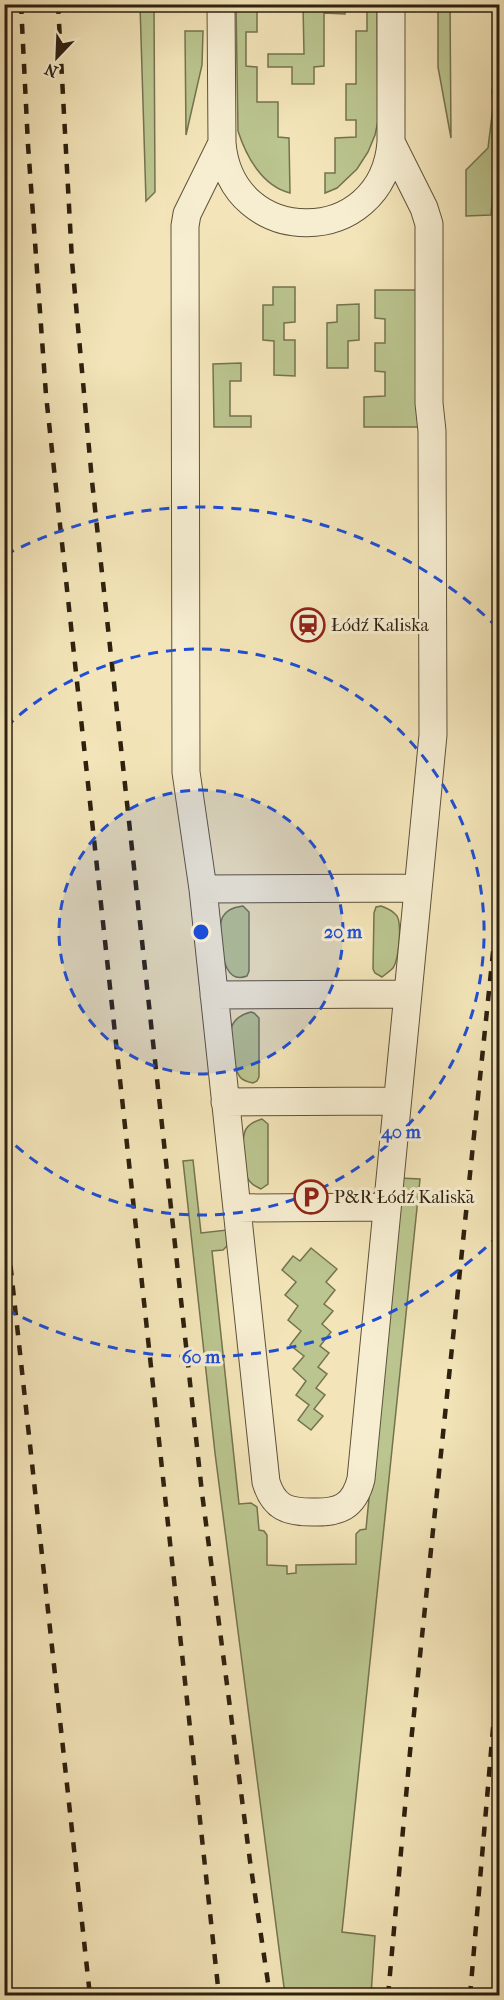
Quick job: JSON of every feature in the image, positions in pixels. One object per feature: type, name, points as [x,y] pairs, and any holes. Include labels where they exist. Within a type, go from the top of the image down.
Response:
[{"type":"lane","points":[[221,4],[222,143],[230,174],[236,186],[251,203],[268,215],[280,220],[304,224],[339,218],[365,200],[378,184],[388,163],[392,142],[391,4]]},
{"type":"lane","points":[[222,143],[187,214],[185,226],[186,772],[203,889],[266,1482],[272,1497],[285,1508],[300,1512],[325,1512],[340,1509],[352,1501],[360,1479],[433,735],[429,224],[424,208],[392,142]]},
{"type":"lane","points":[[203,889],[418,888]]},
{"type":"lane","points":[[214,995],[408,994]]},
{"type":"lane","points":[[225,1102],[397,1101]]},
{"type":"lane","points":[[237,1208],[387,1207]]},
{"type":"green space","points":[[140,5],[154,5],[155,192],[146,201]]},
{"type":"green space","points":[[236,5],[257,5],[257,32],[246,32],[246,66],[257,67],[257,102],[278,102],[278,137],[289,138],[290,193],[271,184],[263,177],[251,160],[238,131]]},
{"type":"green space","points":[[303,5],[345,5],[345,14],[324,13],[324,66],[314,67],[314,84],[292,84],[292,67],[268,67],[268,54],[304,54]]},
{"type":"green space","points":[[367,5],[377,5],[378,121],[375,135],[357,169],[337,188],[325,193],[325,173],[335,173],[335,138],[356,137],[356,120],[346,120],[346,84],[356,84],[356,31],[367,31]]},
{"type":"green space","points":[[438,5],[450,5],[451,138],[438,67]]},
{"type":"green space","points":[[185,31],[203,31],[202,65],[186,135]]},
{"type":"green space","points":[[499,58],[499,126],[491,215],[466,216],[466,170],[488,148],[493,107],[492,90],[497,85]]},
{"type":"green space","points":[[273,287],[295,287],[295,322],[284,323],[284,340],[295,340],[295,376],[274,375],[274,341],[263,340],[263,305],[273,305]]},
{"type":"green space","points":[[375,290],[418,290],[420,427],[364,427],[364,397],[385,396],[385,372],[375,371],[375,343],[385,343],[385,319],[375,318]]},
{"type":"green space","points":[[359,304],[359,340],[348,341],[348,368],[327,368],[327,323],[337,322],[337,305]]},
{"type":"green space","points":[[241,363],[241,381],[230,381],[230,416],[251,416],[251,427],[214,427],[213,364]]},
{"type":"green space","points":[[243,906],[249,912],[249,971],[247,976],[240,978],[227,969],[222,951],[220,924],[229,910]]},
{"type":"green space","points":[[381,906],[397,916],[400,934],[395,964],[382,977],[373,969],[374,913],[376,907]]},
{"type":"green space","points":[[251,1012],[259,1018],[259,1077],[253,1083],[247,1082],[238,1073],[231,1037],[235,1021]]},
{"type":"green space","points":[[262,1119],[268,1124],[268,1184],[261,1189],[251,1183],[247,1177],[243,1145],[246,1129],[253,1122]]},
{"type":"green space","points":[[193,1160],[201,1233],[227,1230],[227,1246],[223,1250],[212,1251],[239,1504],[251,1503],[257,1507],[259,1530],[264,1531],[267,1535],[267,1565],[287,1566],[287,1574],[296,1573],[296,1565],[356,1564],[356,1534],[366,1529],[400,1178],[420,1179],[342,1932],[375,1936],[371,1995],[285,1995],[215,1453],[183,1161]]},
{"type":"green space","points":[[311,1248],[337,1269],[326,1282],[335,1290],[324,1304],[333,1311],[322,1324],[331,1332],[320,1346],[329,1353],[318,1367],[327,1374],[316,1388],[325,1395],[314,1409],[323,1416],[311,1430],[298,1420],[309,1405],[296,1395],[306,1381],[293,1369],[304,1356],[290,1345],[301,1331],[288,1320],[298,1306],[285,1295],[296,1282],[282,1270],[293,1256],[300,1261]]},
{"type":"railway","points":[[21,4],[28,145],[46,395],[219,1996]]},
{"type":"railway","points":[[58,4],[72,261],[92,481],[202,1493],[270,1996]]},
{"type":"railway","points":[[388,1996],[410,1752],[500,885]]},
{"type":"railway","points":[[4,1206],[90,1996]]},
{"type":"railway","points":[[470,1996],[500,1647]]},
{"type":"place","name":"Łódź Kaliska","points":[[308,625]]},
{"type":"place","name":"P&R Łódź Kaliska","points":[[311,1197]]}]
